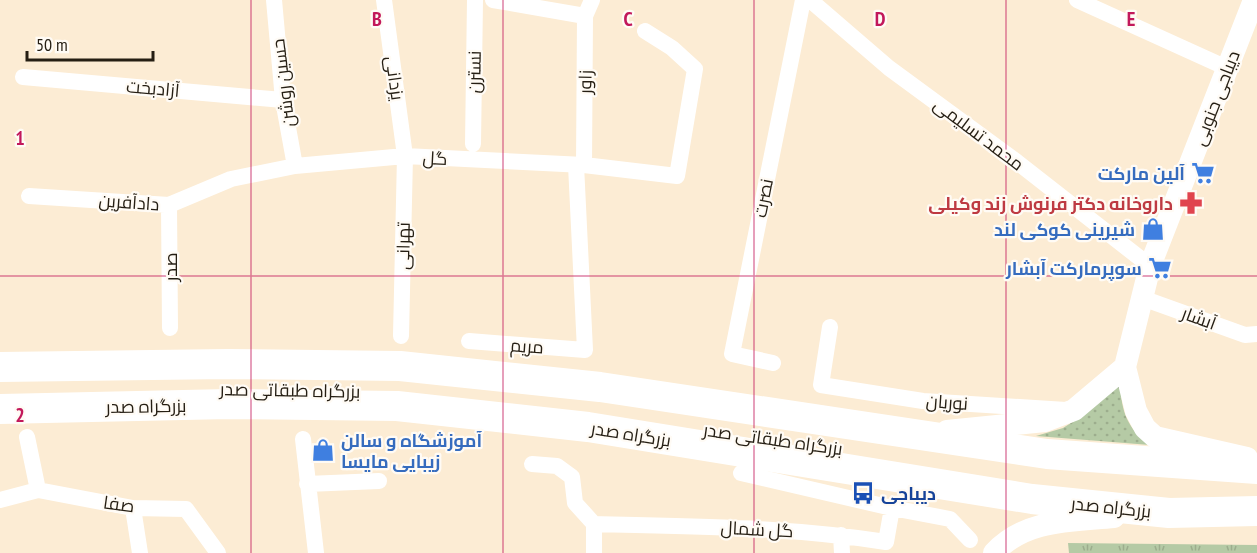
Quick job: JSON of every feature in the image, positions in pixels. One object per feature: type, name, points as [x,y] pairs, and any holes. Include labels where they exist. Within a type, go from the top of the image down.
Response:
[{"type":"highway","points":[[0,365],[228,360],[400,363],[601,382],[1046,449],[1257,462]]},
{"type":"highway","name":"بزرگراه طبقاتی صدر","points":[[0,365],[400,366],[600,387],[1047,454],[1257,469]]},
{"type":"highway","name":"بزرگراه طبقاتی صدر","points":[[0,394],[227,389],[396,391],[585,410],[1029,478],[1176,494],[1257,496]]},
{"type":"highway","name":"بزرگراه صدر","points":[[0,409],[229,404],[398,406],[588,428],[1032,499],[1169,513],[1257,511]]},
{"type":"main road","name":"دیباجی جنوبی","points":[[1254,0],[1150,266],[1125,367],[1136,411],[1145,428],[1155,437],[1257,462]]},
{"type":"main road","points":[[930,433],[1045,421],[1074,411],[1125,367]]},
{"type":"main road","points":[[994,553],[1003,543],[1021,532],[1052,522],[1169,513]]},
{"type":"street","name":"حسین روشن","points":[[274,0],[283,100],[295,166]]},
{"type":"street","name":"یزدانی","points":[[384,0],[405,156]]},
{"type":"street","name":"نسترن","points":[[473,144],[475,0]]},
{"type":"street","points":[[493,0],[585,16]]},
{"type":"street","name":"زاور","points":[[580,165],[585,16],[592,0]]},
{"type":"street","name":"نصرت","points":[[773,363],[732,354],[803,0]]},
{"type":"street","name":"محمد تسلیمی","points":[[810,0],[889,68],[1017,162],[1150,266]]},
{"type":"street","points":[[1077,0],[1227,68]]},
{"type":"street","name":"گل","points":[[295,166],[405,156],[580,165],[678,176],[695,69],[672,48],[645,31]]},
{"type":"street","name":"آزادبخت","points":[[23,77],[283,100]]},
{"type":"street","name":"تهرانی","points":[[401,336],[405,156]]},
{"type":"street","name":"مریم","points":[[469,341],[585,350],[580,165]]},
{"type":"street","name":"دادآفرین","points":[[30,196],[169,205],[231,179],[295,166]]},
{"type":"street","name":"صدر","points":[[169,205],[170,328]]},
{"type":"street","name":"آبشار","points":[[1142,297],[1245,335],[1257,334]]},
{"type":"street","name":"نوریان","points":[[830,327],[821,385],[924,401],[1074,411]]},
{"type":"street","points":[[27,437],[38,490]]},
{"type":"street","points":[[303,439],[316,553]]},
{"type":"street","points":[[532,464],[557,466],[572,477],[575,503],[594,524],[594,553]]},
{"type":"street","points":[[741,473],[950,519],[970,540]]},
{"type":"street","points":[[307,484],[379,481]]},
{"type":"street","name":"صفا","points":[[0,500],[38,490],[133,508],[186,509],[218,553]]},
{"type":"street","points":[[133,508],[140,553]]},
{"type":"street","name":"گل شمال","points":[[594,524],[746,527],[841,535],[885,542],[892,508]]},
{"type":"street","points":[[841,535],[842,553]]},
{"type":"green space","points":[[1120,379],[1126,416],[1135,431],[1150,445],[1036,436],[1063,428],[1085,414]]},
{"type":"green space","points":[[1068,543],[1257,545],[1257,553],[1069,553]]},
{"type":"place","name":"آلین مارکت","points":[[1203,173]]},
{"type":"place","name":"داروخانه دکتر فرنوش زند وکیلی","points":[[1191,203]]},
{"type":"place","name":"شیرینی کوکی لند","points":[[1153,229]]},
{"type":"place","name":"سوپرمارکت آبشار","points":[[1160,268]]},
{"type":"place","name":"آموزشگاه و سالن زیبایی مایسا","points":[[323,450]]},
{"type":"place","name":"دیباجی","points":[[863,493]]}]
